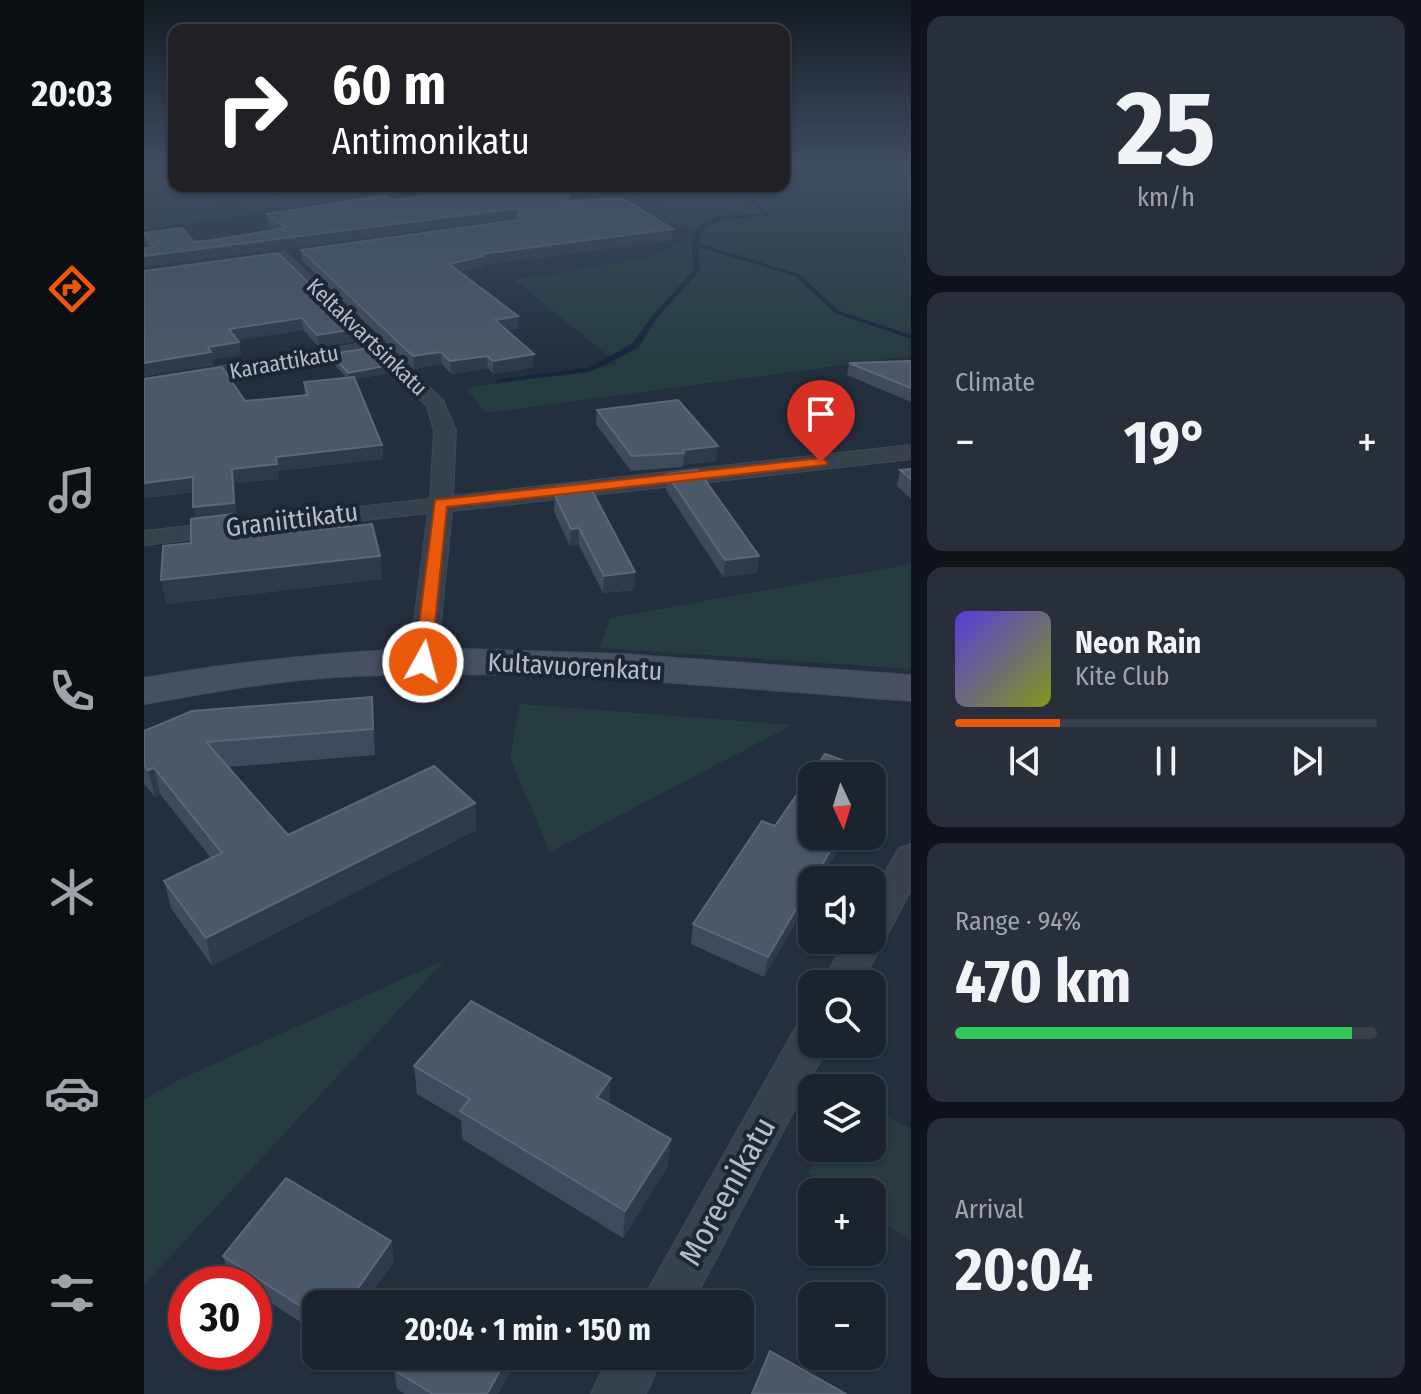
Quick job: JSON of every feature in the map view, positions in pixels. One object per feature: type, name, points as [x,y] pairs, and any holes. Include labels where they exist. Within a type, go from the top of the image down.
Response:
[{"type":"street","name":"Keltakvartsinkatu","points":[[283,256],[436,404],[445,431],[423,662]]},
{"type":"street","name":"Karaattikatu","points":[[144,385],[376,346]]},
{"type":"street","name":"Graniittikatu","points":[[144,538],[911,452]]},
{"type":"street","name":"Kultavuorenkatu","points":[[144,691],[236,674],[351,663],[423,662],[549,664],[911,688]]},
{"type":"street","points":[[886,903],[911,857]]},
{"type":"street","name":"Moreenikatu","points":[[673,1290],[800,1058]]},
{"type":"street","points":[[618,1394],[630,1370]]},
{"type":"green space","points":[[708,231],[911,231],[911,356],[485,413],[466,388],[618,364],[515,280],[648,258]]},
{"type":"green space","points":[[911,564],[911,669],[599,648],[610,618]]},
{"type":"green space","points":[[520,704],[792,725],[550,852],[510,758]]},
{"type":"green space","points":[[445,960],[144,1285],[144,1100],[176,1081]]},
{"type":"green space","points":[[886,1116],[911,1128],[911,1241],[886,1224],[886,1178],[814,1178],[808,1174],[815,1162],[886,1162]]},
{"type":"building","points":[[185,231],[194,242],[268,231],[339,231],[144,256],[144,248],[153,247],[144,233]]},
{"type":"building","points":[[438,231],[657,231],[481,254],[483,256],[449,264],[518,316],[495,320],[534,354],[493,361],[487,356],[450,361],[441,352],[413,356],[301,250]]},
{"type":"building","points":[[278,253],[356,329],[317,335],[302,318],[229,329],[239,342],[208,347],[211,352],[144,363],[144,271]]},
{"type":"building","points":[[370,348],[390,365],[348,373],[331,354]]},
{"type":"building","points":[[911,361],[911,388],[849,363]]},
{"type":"building","points":[[222,367],[245,401],[308,395],[304,382],[354,377],[382,445],[276,457],[277,464],[232,469],[234,503],[193,507],[193,477],[144,483],[144,379]]},
{"type":"building","points":[[678,400],[718,446],[683,450],[684,453],[632,456],[597,410]]},
{"type":"building","points":[[911,469],[911,479],[900,470]]},
{"type":"building","points":[[698,470],[759,556],[725,560],[667,474]]},
{"type":"building","points":[[588,483],[635,572],[604,576],[579,528],[571,529],[555,496],[562,495],[557,486]]},
{"type":"building","points":[[233,514],[234,538],[372,524],[380,556],[161,580],[163,546],[191,543],[191,519]]},
{"type":"building","points":[[372,697],[373,729],[206,742],[288,835],[434,766],[475,803],[206,938],[164,881],[222,853],[154,768],[148,770],[144,765],[144,731],[192,711]]},
{"type":"building","points":[[825,754],[848,762],[819,762]]},
{"type":"building","points":[[798,793],[798,850],[831,850],[821,866],[798,866],[798,906],[768,957],[693,924],[762,821],[775,826]]},
{"type":"building","points":[[471,1001],[611,1078],[597,1097],[671,1139],[625,1211],[460,1111],[470,1099],[414,1066]]},
{"type":"building","points":[[286,1178],[391,1241],[357,1290],[302,1290],[302,1307],[272,1288],[272,1266],[238,1266],[223,1256]]},
{"type":"building","points":[[770,1351],[798,1367],[798,1370],[804,1370],[846,1394],[752,1394]]},
{"type":"building","points":[[394,1370],[500,1370],[487,1394],[433,1394]]},
{"type":"waterway","points":[[499,381],[590,370],[635,346],[655,316],[697,270],[695,241],[699,231]]},
{"type":"waterway","points":[[696,244],[797,275],[837,312],[911,337]]},
{"type":"route","points":[[423,662],[440,503],[821,462]]}]
